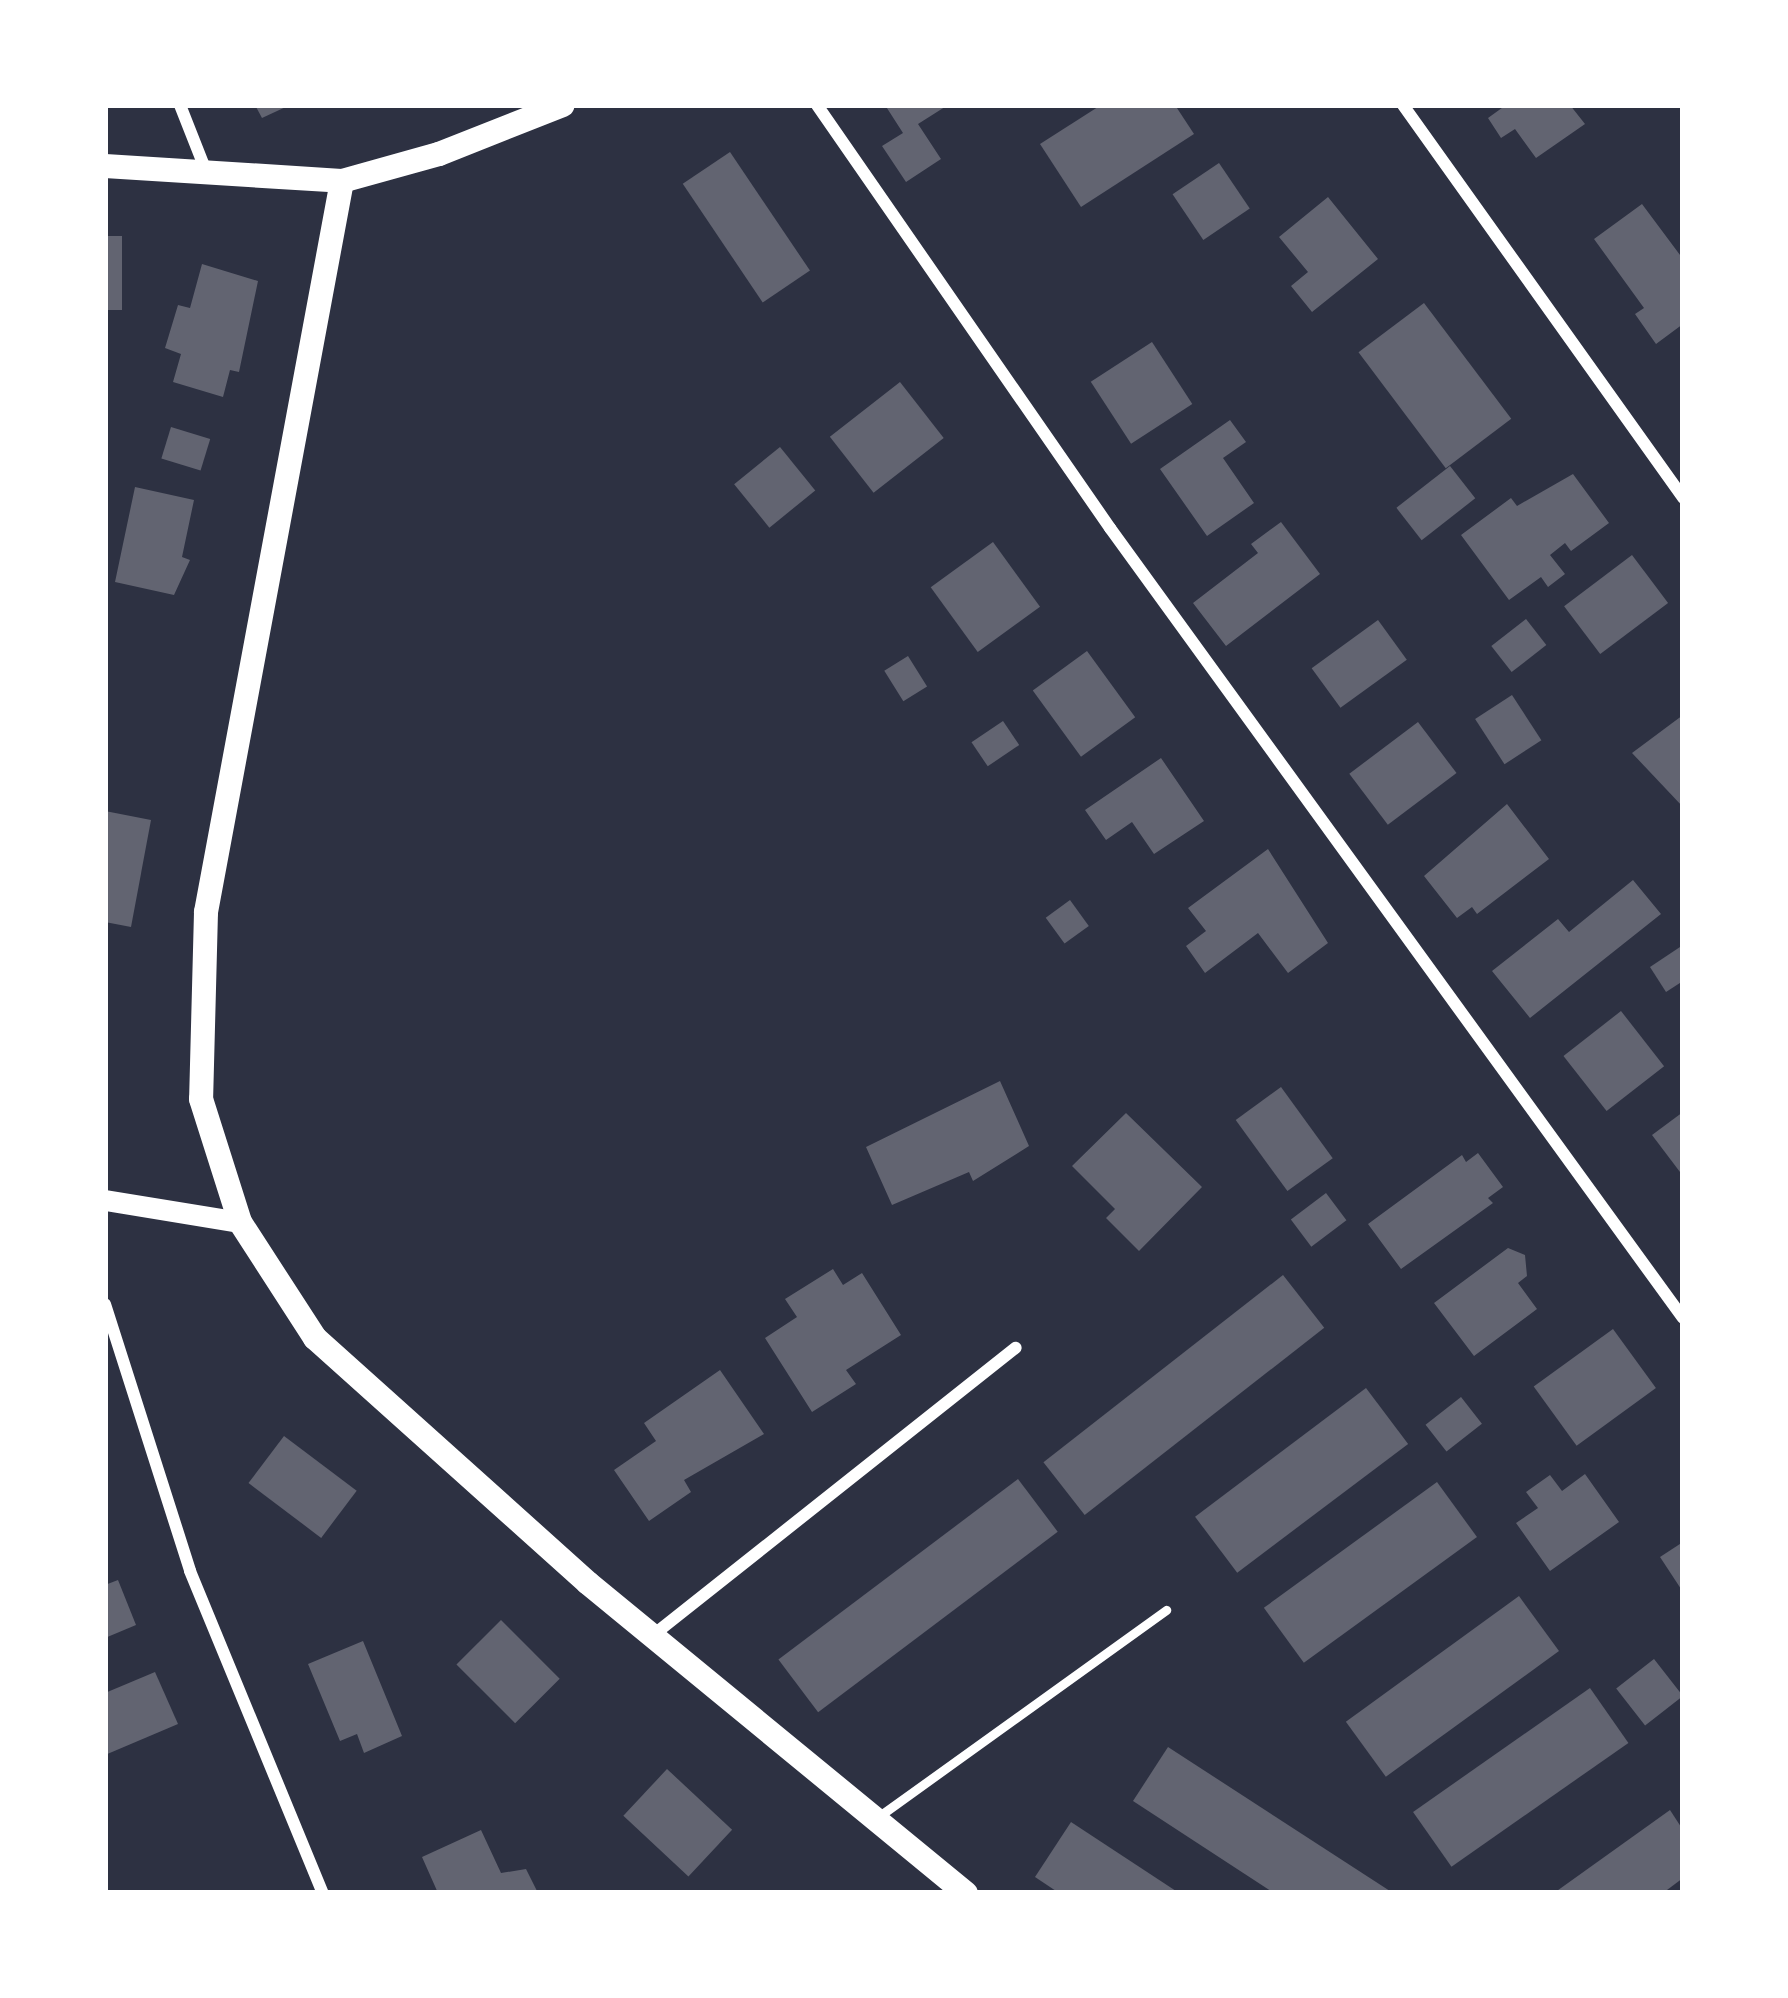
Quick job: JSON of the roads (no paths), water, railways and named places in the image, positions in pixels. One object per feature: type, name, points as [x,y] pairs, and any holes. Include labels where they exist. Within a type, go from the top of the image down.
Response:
[{"type":"main road","points":[[105,166],[342,181],[439,154],[563,105]]},
{"type":"main road","points":[[342,181],[206,912],[201,1099],[240,1222],[315,1338],[652,1636],[958,1890]]},
{"type":"street","points":[[180,105],[207,175]]},
{"type":"street","points":[[817,105],[1110,528],[1683,1318]]},
{"type":"street","points":[[1403,105],[1683,498]]},
{"type":"street","points":[[105,1200],[240,1222]]},
{"type":"street","points":[[105,1304],[190,1571],[322,1893]]},
{"type":"street","points":[[652,1636],[1016,1348]]},
{"type":"lane","points":[[873,1820],[1166,1610]]}]
